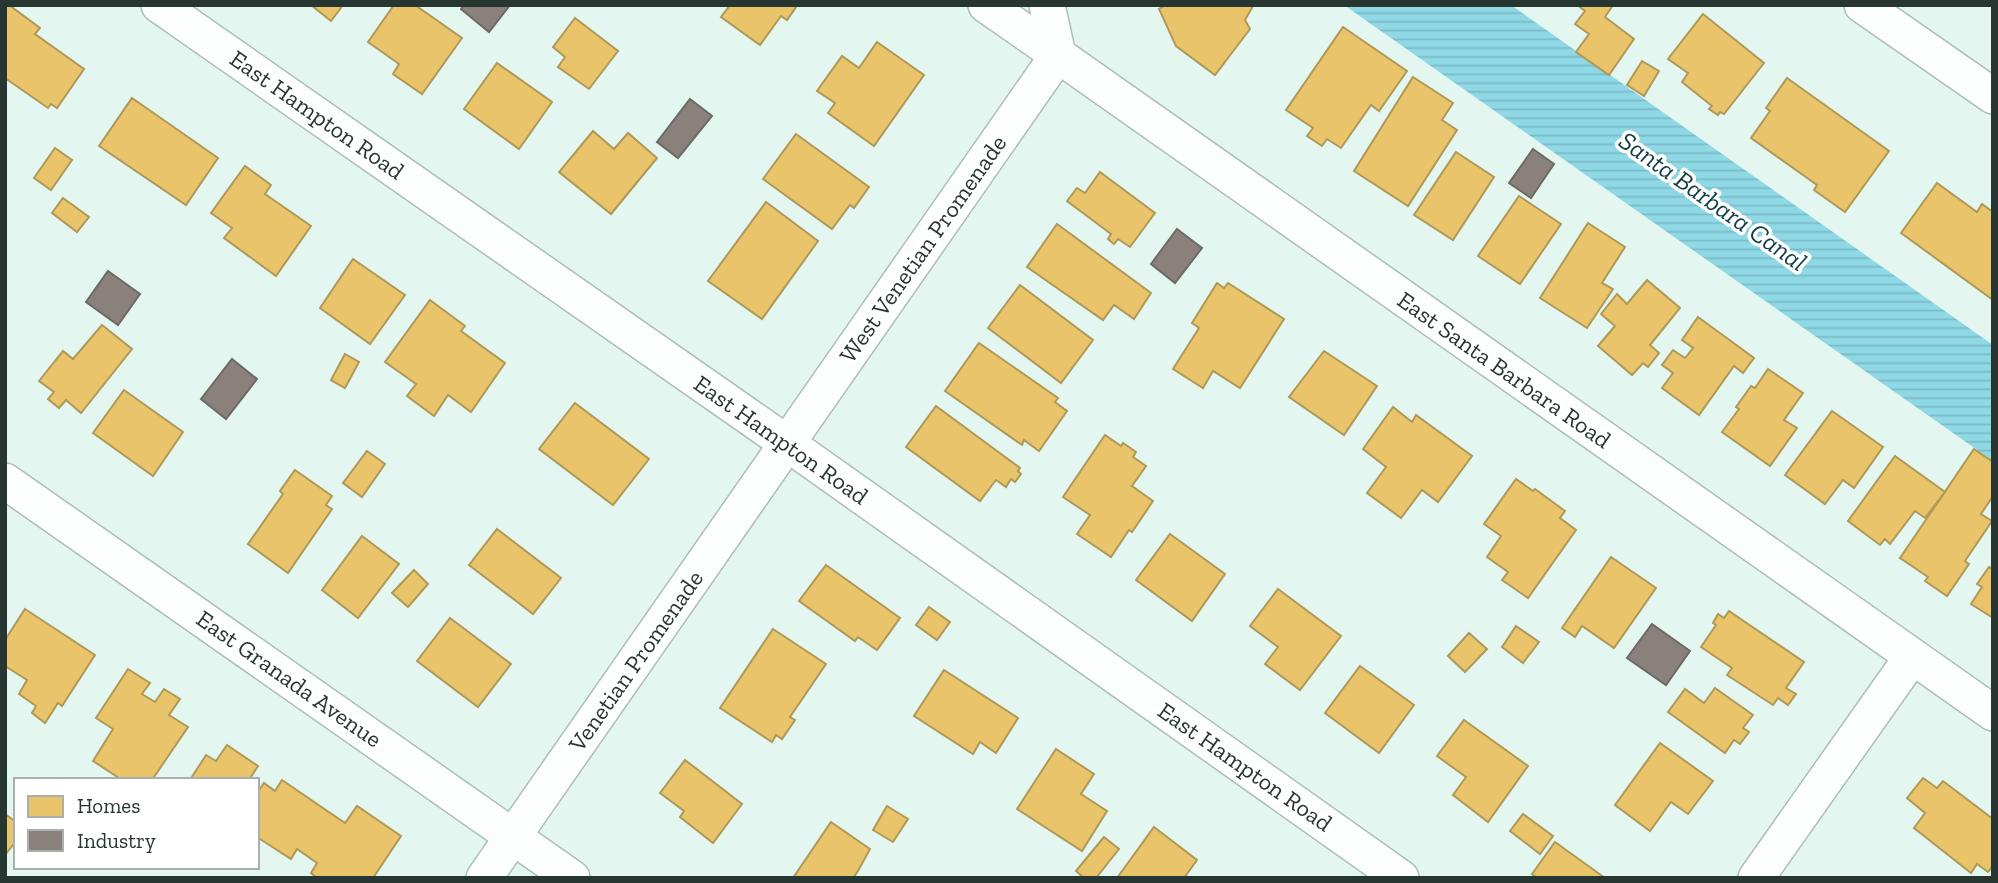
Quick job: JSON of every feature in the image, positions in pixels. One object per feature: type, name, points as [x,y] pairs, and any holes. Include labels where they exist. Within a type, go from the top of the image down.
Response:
[{"type":"street","name":"East Hampton Road","points":[[159,5],[788,444],[1401,878]]},
{"type":"street","name":"East Santa Barbara Road","points":[[986,5],[1993,713]]},
{"type":"street","points":[[1047,5],[1058,55]]},
{"type":"street","points":[[1862,5],[1993,96]]},
{"type":"street","name":"West Venetian Promenade","points":[[788,444],[1058,55]]},
{"type":"street","name":"Venetian Promenade","points":[[484,878],[788,444]]},
{"type":"street","name":"East Granada Avenue","points":[[5,481],[572,878]]},
{"type":"street","points":[[1756,878],[1912,657]]},
{"type":"water","name":"Santa Barbara Canal","points":[[1344,5],[1511,5],[1993,345],[1993,461]]},
{"type":"building: Homes","points":[[5,5],[9,5],[40,28],[35,34],[84,69],[57,108],[51,104],[48,108],[5,78]]},
{"type":"building: Homes","points":[[311,5],[343,5],[331,21]]},
{"type":"building: Homes","points":[[394,5],[415,5],[462,38],[422,94],[393,74],[399,64],[368,42]]},
{"type":"building: Homes","points":[[730,5],[796,7],[787,20],[781,16],[760,45],[721,17]]},
{"type":"building: Homes","points":[[1166,5],[1252,5],[1245,20],[1250,29],[1215,75],[1176,46],[1159,9]]},
{"type":"building: Homes","points":[[1577,5],[1613,5],[1605,17],[1634,39],[1609,75],[1576,52],[1589,34],[1575,24],[1585,11]]},
{"type":"building: Homes","points":[[1703,14],[1764,63],[1724,114],[1720,112],[1718,115],[1709,109],[1712,106],[1682,82],[1688,73],[1668,59]]},
{"type":"building: Homes","points":[[575,18],[618,51],[589,89],[558,67],[565,57],[553,47]]},
{"type":"building: Homes","points":[[1343,27],[1407,71],[1379,111],[1371,105],[1341,148],[1327,139],[1322,146],[1307,136],[1313,128],[1286,110]]},
{"type":"building: Homes","points":[[877,42],[924,75],[874,146],[828,113],[835,103],[817,91],[842,56],[859,68]]},
{"type":"building: Homes","points":[[1642,61],[1659,71],[1644,96],[1627,85]]},
{"type":"building: Homes","points":[[497,63],[552,102],[519,149],[464,109]]},
{"type":"building: Homes","points":[[1413,77],[1453,103],[1442,120],[1457,130],[1408,206],[1354,171]]},
{"type":"building: Homes","points":[[1787,78],[1889,151],[1845,212],[1814,190],[1817,185],[1751,138],[1770,111],[1766,108]]},
{"type":"building: Homes","points":[[132,98],[218,158],[186,205],[99,146]]},
{"type":"building: Homes","points":[[593,131],[614,149],[628,133],[657,158],[611,214],[559,172]]},
{"type":"building: Homes","points":[[796,134],[869,187],[854,208],[850,205],[832,229],[763,179]]},
{"type":"building: Homes","points":[[55,148],[72,160],[51,190],[34,178]]},
{"type":"building: Homes","points":[[1456,152],[1494,177],[1453,240],[1414,215]]},
{"type":"building: Homes","points":[[245,166],[271,185],[265,194],[311,226],[276,276],[224,238],[232,228],[211,213]]},
{"type":"building: Homes","points":[[1100,172],[1155,213],[1130,247],[1118,239],[1114,244],[1108,239],[1111,234],[1067,201],[1077,188],[1085,193]]},
{"type":"building: Homes","points":[[1937,183],[1977,212],[1982,204],[1993,212],[1993,300],[1901,233]]},
{"type":"building: Homes","points":[[1519,196],[1561,224],[1520,284],[1478,256]]},
{"type":"building: Homes","points":[[63,198],[89,217],[77,232],[52,213]]},
{"type":"building: Homes","points":[[766,202],[818,241],[762,319],[708,281]]},
{"type":"building: Homes","points":[[1588,223],[1625,247],[1602,283],[1613,289],[1587,328],[1540,298]]},
{"type":"building: Homes","points":[[1057,224],[1151,293],[1134,319],[1114,305],[1103,320],[1027,267]]},
{"type":"building: Homes","points":[[353,259],[405,295],[370,344],[320,308]]},
{"type":"building: Homes","points":[[1647,280],[1680,308],[1650,345],[1659,353],[1648,367],[1643,363],[1632,375],[1598,346],[1615,326],[1601,314],[1617,294],[1627,304]]},
{"type":"building: Homes","points":[[1217,283],[1224,288],[1228,283],[1284,319],[1240,388],[1213,371],[1203,388],[1173,369],[1199,328],[1192,323]]},
{"type":"building: Homes","points":[[1020,285],[1093,340],[1061,383],[988,328]]},
{"type":"building: Homes","points":[[430,300],[465,326],[461,331],[505,363],[471,412],[448,395],[434,416],[407,396],[416,384],[385,362]]},
{"type":"building: Homes","points":[[1698,317],[1754,358],[1743,373],[1734,366],[1699,415],[1662,388],[1673,373],[1662,365],[1673,350],[1685,358],[1693,348],[1682,340]]},
{"type":"building: Homes","points":[[102,325],[132,349],[81,413],[66,400],[59,408],[48,399],[54,392],[39,381],[63,351],[73,359]]},
{"type":"building: Homes","points":[[979,343],[1058,398],[1055,402],[1067,411],[1039,451],[1024,440],[1022,445],[945,391]]},
{"type":"building: Homes","points":[[1324,351],[1377,386],[1344,435],[1289,397]]},
{"type":"building: Homes","points":[[345,354],[359,362],[345,388],[331,380]]},
{"type":"building: Homes","points":[[1768,369],[1803,393],[1784,420],[1797,428],[1770,466],[1722,432],[1739,409],[1736,407],[1751,386],[1755,388]]},
{"type":"building: Homes","points":[[124,390],[183,432],[153,476],[93,433]]},
{"type":"building: Homes","points":[[575,403],[649,459],[613,505],[539,449]]},
{"type":"building: Homes","points":[[936,406],[1020,468],[1018,471],[1021,474],[1015,482],[1011,479],[1006,487],[996,480],[980,501],[906,447]]},
{"type":"building: Homes","points":[[1393,407],[1412,422],[1416,415],[1472,456],[1438,502],[1422,490],[1401,518],[1367,493],[1386,467],[1363,449]]},
{"type":"building: Homes","points":[[1832,411],[1883,447],[1854,488],[1843,480],[1825,504],[1785,475]]},
{"type":"building: Homes","points":[[1105,435],[1136,452],[1133,457],[1146,466],[1132,486],[1153,501],[1111,557],[1077,534],[1090,515],[1063,497]]},
{"type":"building: Homes","points":[[1974,449],[1993,462],[1993,496],[1981,514],[1992,521],[1965,561],[1969,564],[1947,596],[1925,581],[1928,577],[1900,558]]},
{"type":"building: Homes","points":[[367,451],[385,464],[362,497],[343,483]]},
{"type":"building: Homes","points":[[1895,456],[1945,492],[1925,518],[1915,511],[1890,544],[1885,539],[1880,545],[1848,521]]},
{"type":"building: Homes","points":[[295,470],[332,496],[326,505],[332,509],[288,573],[248,544],[283,494],[280,491]]},
{"type":"building: Homes","points":[[1516,479],[1565,511],[1560,518],[1576,530],[1528,598],[1502,580],[1508,572],[1487,557],[1501,536],[1484,524]]},
{"type":"building: Homes","points":[[497,529],[561,578],[533,614],[469,565]]},
{"type":"building: Homes","points":[[1170,534],[1225,574],[1192,621],[1136,580]]},
{"type":"building: Homes","points":[[362,536],[399,564],[358,618],[322,590]]},
{"type":"building: Homes","points":[[1611,557],[1656,588],[1614,648],[1582,626],[1575,637],[1562,628]]},
{"type":"building: Homes","points":[[826,565],[900,618],[877,650],[858,637],[855,641],[799,601]]},
{"type":"building: Homes","points":[[1989,567],[1993,569],[1993,618],[1971,604],[1982,587],[1977,584]]},
{"type":"building: Homes","points":[[414,570],[428,584],[408,607],[392,593]]},
{"type":"building: Homes","points":[[1278,589],[1341,636],[1300,690],[1265,664],[1278,647],[1250,626]]},
{"type":"building: Homes","points":[[929,607],[950,622],[937,640],[916,625]]},
{"type":"building: Homes","points":[[25,609],[95,655],[62,706],[58,703],[45,723],[32,713],[36,706],[19,694],[27,680],[5,666],[5,640]]},
{"type":"building: Homes","points":[[1729,611],[1804,662],[1786,688],[1796,694],[1788,705],[1778,698],[1773,705],[1727,675],[1732,668],[1701,647],[1716,625],[1713,623],[1718,614],[1724,618]]},
{"type":"building: Homes","points":[[450,618],[511,664],[478,707],[417,661]]},
{"type":"building: Homes","points":[[1516,626],[1539,642],[1523,663],[1502,647]]},
{"type":"building: Homes","points":[[773,629],[826,664],[790,717],[795,720],[782,739],[776,735],[772,742],[720,708]]},
{"type":"building: Homes","points":[[1469,633],[1487,649],[1465,672],[1448,656]]},
{"type":"building: Homes","points":[[1360,666],[1414,705],[1379,753],[1325,713]]},
{"type":"building: Homes","points":[[128,669],[150,683],[142,694],[155,702],[164,689],[180,699],[169,715],[188,727],[153,778],[119,778],[93,761],[113,729],[96,718]]},
{"type":"building: Homes","points":[[944,670],[1018,718],[996,753],[980,742],[973,754],[914,716]]},
{"type":"building: Homes","points":[[1715,688],[1753,715],[1743,728],[1749,732],[1740,744],[1734,740],[1725,753],[1668,712],[1685,689],[1704,703]]},
{"type":"building: Homes","points":[[1464,720],[1528,766],[1488,822],[1453,795],[1466,777],[1437,756]]},
{"type":"building: Homes","points":[[1660,743],[1713,781],[1688,814],[1671,802],[1650,831],[1615,805]]},
{"type":"building: Homes","points":[[227,745],[258,766],[250,778],[191,778],[206,755],[216,761]]},
{"type":"building: Homes","points":[[1056,749],[1094,774],[1081,794],[1107,811],[1082,851],[1017,809]]},
{"type":"building: Homes","points":[[685,760],[742,804],[713,843],[680,817],[684,811],[660,793]]},
{"type":"building: Homes","points":[[1923,778],[1937,788],[1943,781],[1993,819],[1993,866],[1988,872],[1977,864],[1971,873],[1914,828],[1925,813],[1907,798]]},
{"type":"building: Homes","points":[[282,780],[345,823],[357,806],[401,836],[373,878],[317,878],[311,873],[317,863],[297,849],[291,859],[259,838],[259,790],[264,783],[275,791]]},
{"type":"building: Homes","points":[[887,806],[908,819],[893,842],[873,830]]},
{"type":"building: Homes","points":[[5,814],[14,821],[14,844],[5,855]]},
{"type":"building: Homes","points":[[1523,814],[1553,836],[1540,854],[1510,831]]},
{"type":"building: Homes","points":[[831,822],[870,849],[858,871],[853,878],[793,878]]},
{"type":"building: Homes","points":[[1154,827],[1197,860],[1184,878],[1117,878]]},
{"type":"building: Homes","points":[[1104,837],[1119,849],[1096,878],[1084,878],[1076,871]]},
{"type":"building: Homes","points":[[1555,842],[1605,878],[1537,878],[1532,874]]},
{"type":"building: Industry","points":[[464,5],[510,5],[489,32],[461,9]]},
{"type":"building: Industry","points":[[690,99],[712,116],[678,158],[657,142]]},
{"type":"building: Industry","points":[[1533,149],[1554,164],[1531,198],[1509,183]]},
{"type":"building: Industry","points":[[1177,229],[1202,248],[1175,283],[1151,264]]},
{"type":"building: Industry","points":[[108,271],[140,294],[118,325],[86,302]]},
{"type":"building: Industry","points":[[232,359],[257,379],[226,419],[201,399]]},
{"type":"building: Industry","points":[[1652,624],[1690,651],[1666,685],[1627,658]]}]
